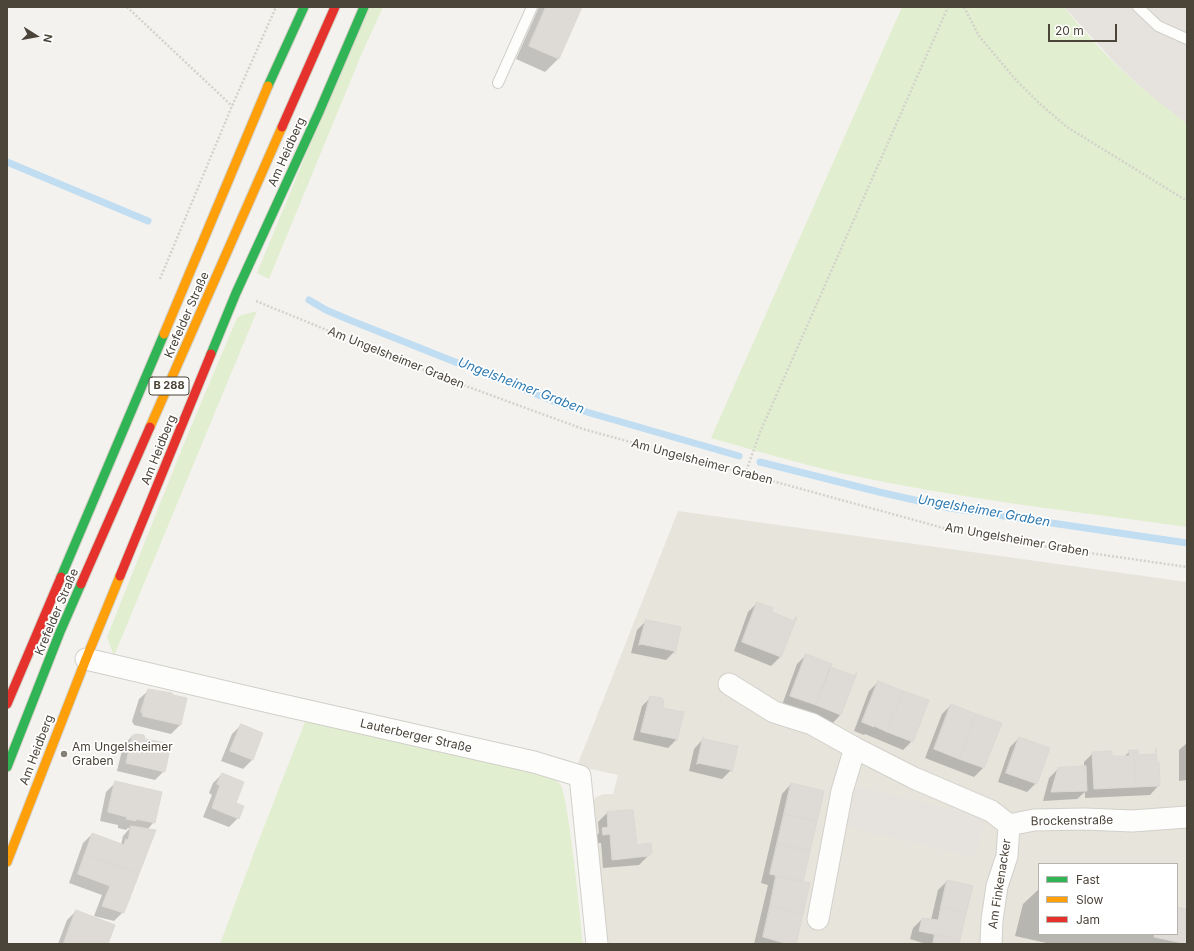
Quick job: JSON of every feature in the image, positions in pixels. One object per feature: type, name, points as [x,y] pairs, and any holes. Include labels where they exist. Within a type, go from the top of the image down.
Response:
[{"type":"main road","name":"Krefelder Straße","points":[[7,704],[271,80],[304,7]]},
{"type":"main road","name":"Krefelder Straße","points":[[7,767],[64,625],[335,7]]},
{"type":"main road","name":"Am Heidberg","points":[[7,862],[86,660],[236,293],[319,112],[364,7]]},
{"type":"street","name":"Lauterberger Straße","points":[[86,660],[534,762],[580,776],[597,944]]},
{"type":"street","points":[[729,684],[774,712],[812,724],[914,778],[991,811],[1009,825]]},
{"type":"street","points":[[818,919],[842,791],[855,748]]},
{"type":"street","name":"Brockenstraße","points":[[1009,825],[1034,820],[1085,818],[1132,820],[1187,817]]},
{"type":"street","name":"Am Finkenacker","points":[[992,944],[992,920],[997,886],[1007,856],[1009,825]]},
{"type":"lane","points":[[498,83],[532,7]]},
{"type":"lane","points":[[1138,7],[1158,26],[1187,39]]},
{"type":"path","points":[[127,7],[232,106]]},
{"type":"path","points":[[744,474],[761,430],[948,7]]},
{"type":"path","points":[[964,7],[979,36],[1016,80],[1040,104],[1067,127],[1187,201]]},
{"type":"path","name":"Am Ungelsheimer Graben","points":[[236,293],[444,378],[583,429],[947,529],[1048,547],[1187,567]]},
{"type":"shaded area","points":[[1064,7],[1187,7],[1187,124],[1154,99],[1118,66]]},
{"type":"shaded area","points":[[678,511],[1187,582],[1187,944],[601,944],[591,804],[596,797],[605,794],[613,794],[618,775],[577,766]]},
{"type":"shaded area","points":[[856,786],[986,818],[975,857],[847,827]]},
{"type":"green space","points":[[370,7],[383,7],[362,53],[269,279],[257,273],[340,72]]},
{"type":"green space","points":[[902,7],[1064,7],[1077,24],[1106,55],[1154,98],[1187,124],[1187,527],[969,497],[883,482],[824,469],[711,438]]},
{"type":"green space","points":[[257,311],[114,656],[107,637],[185,441],[237,318]]},
{"type":"green space","points":[[308,714],[539,772],[558,782],[563,792],[567,809],[583,944],[220,944]]},
{"type":"building","points":[[546,7],[582,7],[559,59],[529,46]]},
{"type":"building","points":[[757,602],[773,608],[772,612],[794,621],[795,617],[797,617],[781,657],[742,642]]},
{"type":"building","points":[[646,619],[681,627],[675,654],[674,651],[641,644],[639,645]]},
{"type":"building","points":[[806,654],[832,664],[816,705],[790,696]]},
{"type":"building","points":[[830,667],[855,676],[857,673],[841,715],[816,705]]},
{"type":"building","points":[[878,681],[903,691],[887,732],[862,722]]},
{"type":"building","points":[[148,689],[172,693],[173,695],[187,698],[181,725],[142,716],[143,714],[141,712]]},
{"type":"building","points":[[903,691],[929,700],[913,742],[887,732]]},
{"type":"building","points":[[650,696],[662,698],[664,703],[663,708],[682,712],[684,711],[677,741],[676,739],[641,732]]},
{"type":"building","points":[[951,704],[976,714],[959,759],[934,749]]},
{"type":"building","points":[[976,714],[1002,723],[984,768],[959,759]]},
{"type":"building","points":[[241,724],[263,733],[253,760],[230,751]]},
{"type":"building","points":[[136,734],[144,735],[145,739],[171,744],[165,772],[126,763],[132,736]]},
{"type":"building","points":[[703,737],[704,739],[738,745],[732,772],[731,770],[697,764]]},
{"type":"building","points":[[1019,737],[1050,748],[1037,784],[1006,773]]},
{"type":"building","points":[[1156,749],[1157,762],[1159,762],[1160,786],[1136,787],[1134,750],[1138,750],[1139,755],[1156,754]]},
{"type":"building","points":[[1129,750],[1134,750],[1136,787],[1094,789],[1092,752],[1112,751],[1112,756],[1129,756]]},
{"type":"building","points":[[1086,766],[1087,791],[1051,792],[1058,768]]},
{"type":"building","points":[[222,773],[244,782],[236,803],[244,806],[239,819],[212,808],[220,785],[217,784]]},
{"type":"building","points":[[115,781],[162,792],[155,823],[136,819],[136,821],[126,819],[127,817],[108,812]]},
{"type":"building","points":[[791,783],[824,791],[817,821],[784,814]]},
{"type":"building","points":[[633,810],[637,845],[651,843],[652,853],[649,856],[612,860],[610,834],[603,835],[602,828],[608,827],[607,812]]},
{"type":"building","points":[[784,814],[817,821],[810,851],[777,844]]},
{"type":"building","points":[[131,826],[156,830],[139,874],[85,854],[92,833],[124,845],[126,839],[128,840]]},
{"type":"building","points":[[777,844],[810,851],[803,882],[770,874]]},
{"type":"building","points":[[85,854],[139,874],[124,913],[102,906],[110,886],[78,874]]},
{"type":"building","points":[[776,876],[810,883],[803,914],[770,906]]},
{"type":"building","points":[[947,880],[973,886],[966,913],[941,907]]},
{"type":"building","points":[[770,906],[803,914],[796,944],[788,944],[763,937]]},
{"type":"building","points":[[941,907],[966,913],[960,940],[919,931],[922,918],[938,920]]},
{"type":"building","points":[[1178,907],[1187,909],[1187,944],[1154,937],[1155,935],[1178,935]]},
{"type":"building","points":[[76,910],[115,925],[108,944],[64,943]]},
{"type":"building","points":[[935,934],[960,940],[959,944],[933,944]]},
{"type":"waterway","name":"Ungelsheimer Graben","points":[[7,162],[148,221]]},
{"type":"waterway","name":"Ungelsheimer Graben","points":[[309,300],[326,310],[352,321],[566,406],[739,456]]},
{"type":"waterway","name":"Ungelsheimer Graben","points":[[760,462],[950,508],[1187,543]]},
{"type":"traffic: fast","points":[[268,86],[304,7]]},
{"type":"traffic: fast","points":[[211,354],[236,293],[319,112],[364,7]]},
{"type":"traffic: fast","points":[[61,577],[164,334]]},
{"type":"traffic: fast","points":[[7,767],[60,632],[81,584]]},
{"type":"traffic: slow","points":[[164,334],[268,86]]},
{"type":"traffic: slow","points":[[150,427],[282,127]]},
{"type":"traffic: slow","points":[[7,862],[120,576]]},
{"type":"traffic: jam","points":[[282,127],[335,7]]},
{"type":"traffic: jam","points":[[120,576],[211,354]]},
{"type":"traffic: jam","points":[[81,584],[150,427]]},
{"type":"traffic: jam","points":[[7,704],[61,577]]},
{"type":"place","name":"Am Ungelsheimer Graben","points":[[64,754]]}]
